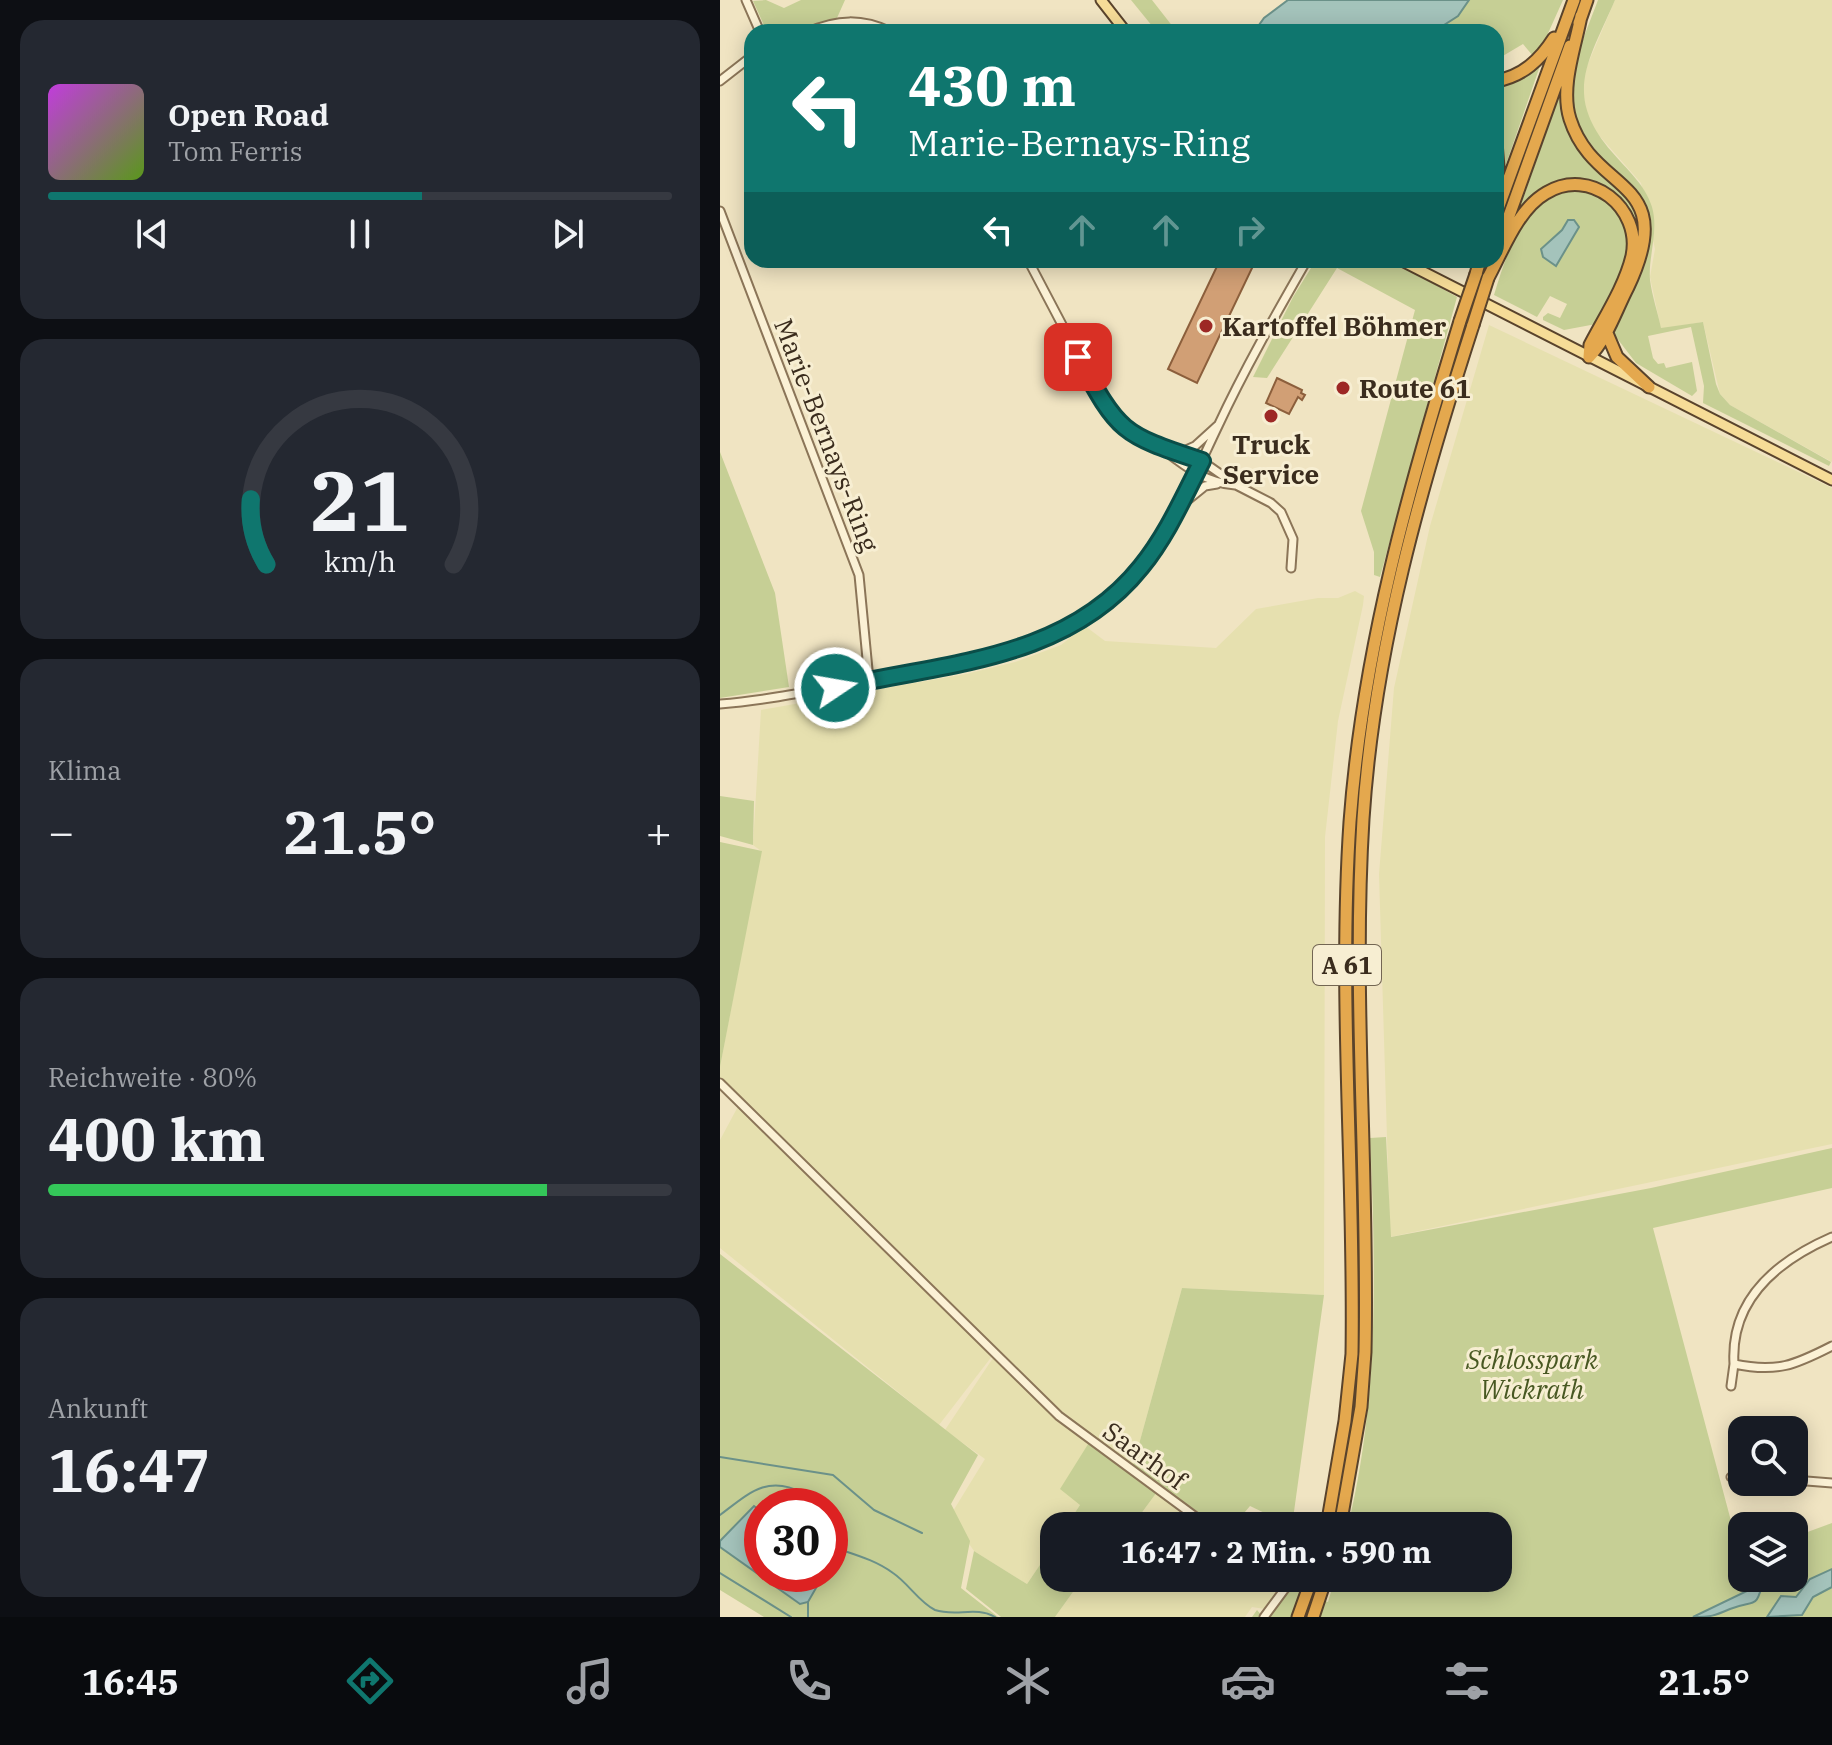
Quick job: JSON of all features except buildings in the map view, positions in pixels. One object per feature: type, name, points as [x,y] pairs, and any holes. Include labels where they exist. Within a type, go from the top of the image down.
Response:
[{"type":"highway","points":[[1504,190],[1574,0]]},
{"type":"highway","points":[[1504,231],[1587,0]]},
{"type":"highway","points":[[1581,16],[1566,94],[1570,118],[1588,149],[1636,200],[1644,225],[1640,260],[1606,331],[1589,357]]},
{"type":"highway","points":[[1504,78],[1536,62],[1567,17]]},
{"type":"highway","points":[[1504,243],[1521,218],[1546,193],[1576,185],[1606,193],[1622,208],[1633,238],[1632,257],[1590,345],[1589,357]]},
{"type":"highway","name":"A 61","points":[[1481,268],[1482,276]]},
{"type":"highway","points":[[1482,276],[1487,268]]},
{"type":"highway","name":"A 61","points":[[1330,1512],[1341,1451],[1352,1354],[1346,902],[1360,728],[1380,606],[1422,446],[1482,276],[1488,268]]},
{"type":"highway","name":"A 61","points":[[1342,1512],[1361,1407],[1365,1352],[1360,925],[1363,819],[1371,734],[1399,580],[1466,323]]},
{"type":"highway","points":[[1606,331],[1617,357],[1649,387]]},
{"type":"highway","points":[[1298,1617],[1307,1592]]},
{"type":"highway","points":[[1313,1617],[1322,1592]]},
{"type":"main road","points":[[1101,0],[1120,24]]},
{"type":"main road","points":[[1416,268],[1832,480]]},
{"type":"street","points":[[746,0],[756,24]]},
{"type":"street","points":[[835,24],[848,20],[870,24]]},
{"type":"street","points":[[720,81],[744,62]]},
{"type":"street","name":"Marie-Bernays-Ring","points":[[720,211],[859,575],[869,680]]},
{"type":"street","points":[[1032,268],[1110,416],[1132,434],[1160,448],[1196,474],[1221,484]]},
{"type":"street","points":[[720,704],[765,700],[1000,655],[1067,629],[1105,603],[1132,578],[1163,537],[1218,424],[1303,268]]},
{"type":"street","points":[[1179,453],[1195,446],[1218,424]]},
{"type":"street","points":[[1160,448],[1202,461],[1281,512],[1293,539],[1291,568]]},
{"type":"street","points":[[1180,507],[1205,486],[1236,485]]},
{"type":"street","name":"Saarhof","points":[[720,1083],[1059,1416],[1189,1512]]},
{"type":"street","points":[[1731,1386],[1736,1324],[1747,1304],[1767,1279],[1782,1267],[1813,1245],[1832,1237]]},
{"type":"street","points":[[1734,1364],[1769,1370],[1786,1367],[1832,1346]]},
{"type":"street","points":[[1808,1481],[1832,1483]]},
{"type":"street","points":[[1264,1617],[1283,1592]]},
{"type":"shaded area","points":[[1615,0],[1832,0],[1832,462],[1730,405],[1720,394],[1703,322],[1661,329],[1650,277],[1655,249],[1641,183],[1596,132],[1587,115],[1584,98],[1583,82],[1587,66]]},
{"type":"shaded area","points":[[1489,325],[1832,488],[1832,1144],[1390,1237],[1379,874],[1394,688],[1430,526]]},
{"type":"shaded area","points":[[1355,591],[1364,596],[1363,605],[1338,721],[1325,837],[1324,1295],[1182,1288],[1133,1466],[1066,1418],[996,1351],[939,1425],[720,1248],[720,1140],[742,1099],[720,1078],[720,1067],[761,851],[753,845],[761,710],[966,674],[1015,662],[1061,645],[1085,626],[1105,641],[1216,648],[1256,609],[1318,598],[1338,598]]},
{"type":"shaded area","points":[[993,1358],[1052,1415],[1090,1441],[1080,1505],[1075,1512],[1040,1512],[1040,1565],[1027,1584],[974,1551],[950,1516],[985,1459],[945,1430]]},
{"type":"shaded area","points":[[1157,1492],[1184,1512],[1142,1512]]},
{"type":"shaded area","points":[[1073,1592],[1278,1592],[1265,1609],[1252,1607],[1245,1617],[1055,1617]]},
{"type":"green space","points":[[766,0],[784,8],[801,0],[845,0],[837,18],[819,24],[763,24],[753,1]]},
{"type":"green space","points":[[1131,0],[1152,0],[1171,24],[1150,24]]},
{"type":"green space","points":[[1469,0],[1563,0],[1545,40],[1533,56],[1523,44],[1504,55],[1504,24],[1446,24],[1458,16]]},
{"type":"green space","points":[[1598,0],[1615,0],[1589,60],[1584,95],[1597,131],[1640,184],[1652,207],[1654,225],[1650,280],[1661,328],[1703,322],[1720,394],[1730,405],[1831,462],[1829,466],[1703,403],[1704,386],[1691,327],[1648,336],[1653,358],[1658,364],[1664,363],[1666,368],[1692,362],[1697,391],[1692,396],[1636,363],[1613,333],[1616,318],[1642,266],[1649,235],[1642,202],[1592,146],[1573,107],[1574,68]]},
{"type":"green space","points":[[1541,63],[1504,170],[1504,80]]},
{"type":"green space","points":[[1562,88],[1571,125],[1621,184],[1640,218],[1633,262],[1624,204],[1569,182],[1516,218]]},
{"type":"green space","points":[[1579,189],[1605,198],[1620,211],[1627,227],[1628,245],[1615,285],[1596,324],[1564,330],[1543,320],[1543,317],[1548,313],[1560,318],[1567,304],[1550,296],[1537,317],[1494,295],[1522,227],[1545,201],[1560,193]]},
{"type":"green space","points":[[1311,268],[1337,268],[1267,378],[1253,377]]},
{"type":"green space","points":[[1337,268],[1405,268],[1457,297],[1380,577],[1374,575],[1374,552],[1361,511],[1415,310]]},
{"type":"green space","points":[[720,452],[775,593],[789,687],[720,698]]},
{"type":"green space","points":[[720,796],[754,801],[753,845],[720,836]]},
{"type":"green space","points":[[720,842],[762,851],[720,1067]]},
{"type":"green space","name":"Schlosspark Wickrath","points":[[1386,1137],[1391,1237],[1651,1188],[1832,1148],[1832,1188],[1653,1228],[1729,1512],[1728,1592],[1808,1592],[1808,1532],[1832,1523],[1832,1617],[1263,1617],[1282,1592],[1302,1592],[1328,1602],[1331,1592],[1512,1592],[1512,1512],[1351,1512],[1365,1430],[1373,1333],[1370,1138]]},
{"type":"green space","points":[[720,1254],[978,1455],[951,1504],[970,1541],[961,1588],[998,1617],[764,1617],[720,1590],[720,1547],[744,1564],[744,1592],[782,1592],[799,1604],[809,1592],[848,1592],[848,1488],[744,1488],[744,1516],[720,1541]]},
{"type":"green space","points":[[1182,1288],[1324,1295],[1294,1512],[1263,1512],[1250,1506],[1245,1512],[1198,1512],[1133,1466]]},
{"type":"green space","points":[[1090,1441],[1157,1492],[1142,1512],[1075,1512],[1080,1505],[1060,1489]]},
{"type":"green space","points":[[974,1551],[1027,1584],[1040,1565],[1040,1592],[1073,1592],[1055,1617],[1001,1617],[966,1589]]},
{"type":"water","points":[[1288,0],[1469,0],[1458,16],[1446,24],[1260,24]]},
{"type":"water","points":[[1568,220],[1574,220],[1579,227],[1556,266],[1543,257],[1541,249],[1562,230]]},
{"type":"water","points":[[744,1516],[744,1564],[720,1547],[720,1541]]},
{"type":"water","points":[[1832,1569],[1832,1587],[1813,1597],[1802,1615],[1767,1617],[1781,1596],[1796,1597],[1800,1592],[1808,1592],[1810,1579]]},
{"type":"water","points":[[783,1592],[814,1592],[808,1602],[800,1604]]},
{"type":"water","points":[[1745,1592],[1760,1592],[1754,1602],[1712,1616],[1693,1617]]},
{"type":"waterway","points":[[720,1457],[833,1475],[874,1510],[922,1533]]},
{"type":"waterway","points":[[761,1488],[779,1485],[790,1488]]},
{"type":"waterway","points":[[720,1515],[744,1498]]},
{"type":"waterway","points":[[848,1552],[886,1568],[935,1610],[981,1612],[995,1617]]},
{"type":"waterway","points":[[720,1573],[791,1617]]},
{"type":"waterway","points":[[808,1602],[808,1617]]},
{"type":"place","name":"Kartoffel Böhmer","points":[[1206,326]]},
{"type":"place","name":"Route 61","points":[[1343,388]]},
{"type":"place","name":"Truck Service","points":[[1271,416]]},
{"type":"route","points":[[835,688],[977,661],[1033,645],[1067,629],[1105,603],[1142,566],[1163,537],[1202,461],[1160,448],[1122,428],[1110,416],[1078,357]]}]
